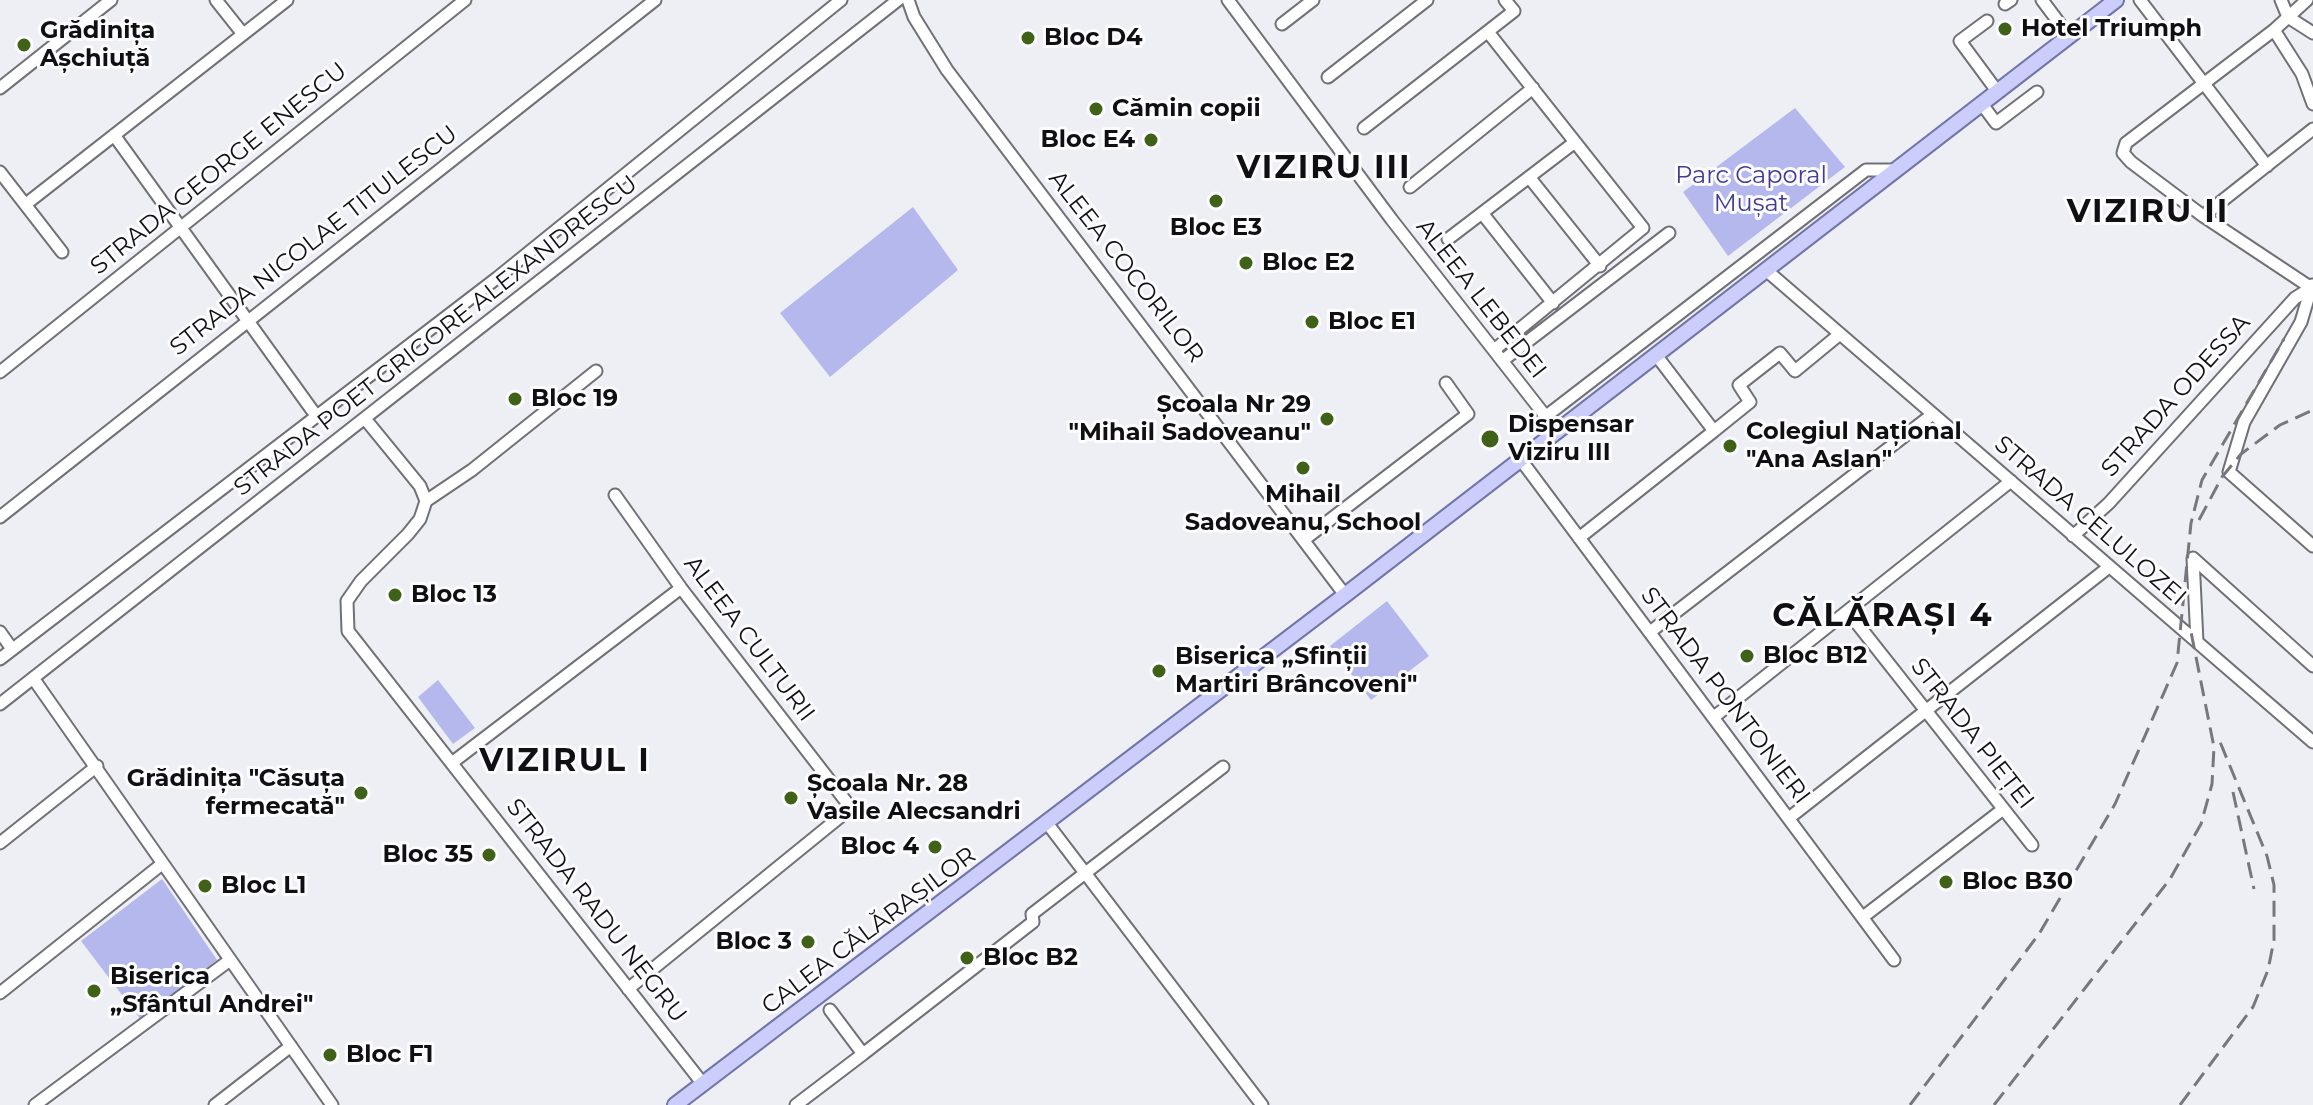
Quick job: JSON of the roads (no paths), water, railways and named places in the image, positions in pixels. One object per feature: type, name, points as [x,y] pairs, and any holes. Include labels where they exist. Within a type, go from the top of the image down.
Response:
[{"type":"main road","name":"CALEA CĂLĂRAȘILOR","points":[[675,1105],[1345,595],[2116,0]]},
{"type":"street","points":[[0,88],[111,0]]},
{"type":"street","points":[[216,0],[243,34]]},
{"type":"street","points":[[26,204],[287,0]]},
{"type":"street","name":"STRADA GEORGE ENESCU","points":[[0,372],[465,0]]},
{"type":"street","name":"STRADA NICOLAE TITULESCU","points":[[0,517],[655,0]]},
{"type":"street","name":"STRADA POET GRIGORE ALEXANDRESCU","points":[[0,659],[497,278],[841,0]]},
{"type":"street","name":"STRADA POET GRIGORE ALEXANDRESCU","points":[[0,704],[898,0]]},
{"type":"street","name":"ALEEA COCORILOR","points":[[908,0],[914,17],[947,70],[1345,595]]},
{"type":"street","name":"ALEEA LEBEDEI","points":[[1228,0],[1557,431]]},
{"type":"street","points":[[1282,24],[1313,0]]},
{"type":"street","points":[[1328,77],[1427,0]]},
{"type":"street","points":[[1364,128],[1514,11],[1505,0]]},
{"type":"street","points":[[2042,0],[2069,36]]},
{"type":"street","points":[[2140,0],[2205,81],[2267,166]]},
{"type":"street","points":[[2281,0],[2288,17],[2313,33]]},
{"type":"street","points":[[2307,0],[2274,30],[2126,143],[2123,153],[2203,216],[2312,286]]},
{"type":"street","points":[[1987,21],[1960,41],[1997,91]]},
{"type":"street","points":[[2274,30],[2302,74],[2313,104]]},
{"type":"street","points":[[1488,32],[1643,228],[1494,350]]},
{"type":"street","points":[[1410,187],[1533,88]]},
{"type":"street","points":[[1981,103],[1996,123],[2037,92]]},
{"type":"street","points":[[2203,216],[2313,129]]},
{"type":"street","points":[[114,135],[317,417]]},
{"type":"street","points":[[1448,239],[1575,142]]},
{"type":"street","points":[[1545,417],[1866,170],[1895,170]]},
{"type":"street","points":[[0,172],[62,252]]},
{"type":"street","points":[[1529,177],[1600,266]]},
{"type":"street","points":[[1482,213],[1553,303]]},
{"type":"street","points":[[1502,361],[1669,233]]},
{"type":"street","name":"STRADA CELULOZEI","points":[[1766,270],[2312,738]]},
{"type":"street","name":"STRADA ODESSA","points":[[2312,286],[2301,322],[2244,422],[2229,472],[2313,546]]},
{"type":"street","name":"STRADA ODESSA","points":[[2073,536],[2109,503],[2295,298],[2312,286]]},
{"type":"street","points":[[1579,538],[1750,402],[1739,385],[1780,353],[1795,371],[1840,334]]},
{"type":"street","points":[[1656,355],[1714,431]]},
{"type":"street","points":[[366,420],[420,486],[426,501],[472,470],[596,371]]},
{"type":"street","points":[[1305,539],[1468,414],[1446,383]]},
{"type":"street","points":[[1650,632],[1933,414]]},
{"type":"street","name":"STRADA PONTONIERI","points":[[1521,460],[1894,960]]},
{"type":"street","points":[[1714,717],[2011,481]]},
{"type":"street","name":"ALEEA CULTURII","points":[[615,495],[681,588],[851,808],[628,989]]},
{"type":"street","name":"STRADA RADU NEGRU","points":[[426,501],[420,519],[347,601],[345,615],[348,631],[703,1084]]},
{"type":"street","points":[[2197,642],[2193,558],[2313,666]]},
{"type":"street","points":[[1789,818],[2109,567]]},
{"type":"street","points":[[453,762],[681,588]]},
{"type":"street","name":"STRADA PIEȚEI","points":[[1848,612],[2032,845]]},
{"type":"street","points":[[0,632],[12,649]]},
{"type":"street","points":[[33,678],[332,1105]]},
{"type":"street","points":[[0,843],[97,766]]},
{"type":"street","points":[[796,1105],[1033,922],[1032,914],[1223,767]]},
{"type":"street","points":[[1863,917],[2002,810]]},
{"type":"street","points":[[1047,823],[1262,1105]]},
{"type":"street","points":[[0,993],[162,864]]},
{"type":"street","points":[[35,1105],[230,960]]},
{"type":"street","points":[[830,1010],[863,1054]]},
{"type":"street","points":[[215,1105],[291,1046]]},
{"type":"railway","points":[[1910,1105],[2039,934],[2115,804],[2177,663],[2191,523],[2202,480],[2284,339]]},
{"type":"railway","points":[[2199,520],[2222,477],[2241,454],[2280,425],[2313,410]]},
{"type":"railway","points":[[1994,1105],[2170,879],[2201,824],[2212,784],[2214,747],[2190,627]]},
{"type":"railway","points":[[2180,1105],[2253,1007],[2268,970],[2274,940],[2274,885],[2267,856],[2218,737]]},
{"type":"railway","points":[[2233,792],[2254,889]]},
{"type":"place","name":"Hotel Triumph","points":[[2005,29]]},
{"type":"place","name":"Bloc D4","points":[[1028,38]]},
{"type":"place","name":"Grădinița Așchiuță","points":[[24,45]]},
{"type":"place","name":"Cămin copii","points":[[1096,109]]},
{"type":"place","name":"Bloc E4","points":[[1151,140]]},
{"type":"place","name":"Bloc E3","points":[[1216,201]]},
{"type":"place","name":"Bloc E2","points":[[1246,263]]},
{"type":"place","name":"Bloc E1","points":[[1312,322]]},
{"type":"place","name":"Bloc 19","points":[[515,399]]},
{"type":"place","name":"Școala Nr 29 \"Mihail Sadoveanu\"","points":[[1327,419]]},
{"type":"place","name":"Dispensar Viziru III","points":[[1490,439]]},
{"type":"place","name":"Colegiul Național \"Ana Aslan\"","points":[[1730,446]]},
{"type":"place","name":"Mihail Sadoveanu, School","points":[[1303,468]]},
{"type":"place","name":"Bloc 13","points":[[395,595]]},
{"type":"place","name":"Bloc B12","points":[[1747,656]]},
{"type":"place","name":"Biserica „Sfinții Martiri Brâncoveni\"","points":[[1159,671]]},
{"type":"place","name":"Grădinița \"Căsuța fermecată\"","points":[[361,793]]},
{"type":"place","name":"Școala Nr. 28 Vasile Alecsandri","points":[[791,798]]},
{"type":"place","name":"Bloc 4","points":[[935,847]]},
{"type":"place","name":"Bloc 35","points":[[489,855]]},
{"type":"place","name":"Bloc B30","points":[[1946,882]]},
{"type":"place","name":"Bloc L1","points":[[205,886]]},
{"type":"place","name":"Bloc 3","points":[[808,942]]},
{"type":"place","name":"Bloc B2","points":[[967,958]]},
{"type":"place","name":"Biserica „Sfântul Andrei\"","points":[[94,991]]},
{"type":"place","name":"Bloc F1","points":[[330,1055]]},
{"type":"district","name":"VIZIRU III","points":[[1324,169]]},
{"type":"district","name":"VIZIRU II","points":[[2148,213]]},
{"type":"district","name":"CĂLĂRAȘI 4","points":[[1883,617]]},
{"type":"district","name":"VIZIRUL I","points":[[565,762]]},
{"type":"park label","name":"Parc Caporal Mușat","points":[[1751,190]]}]
